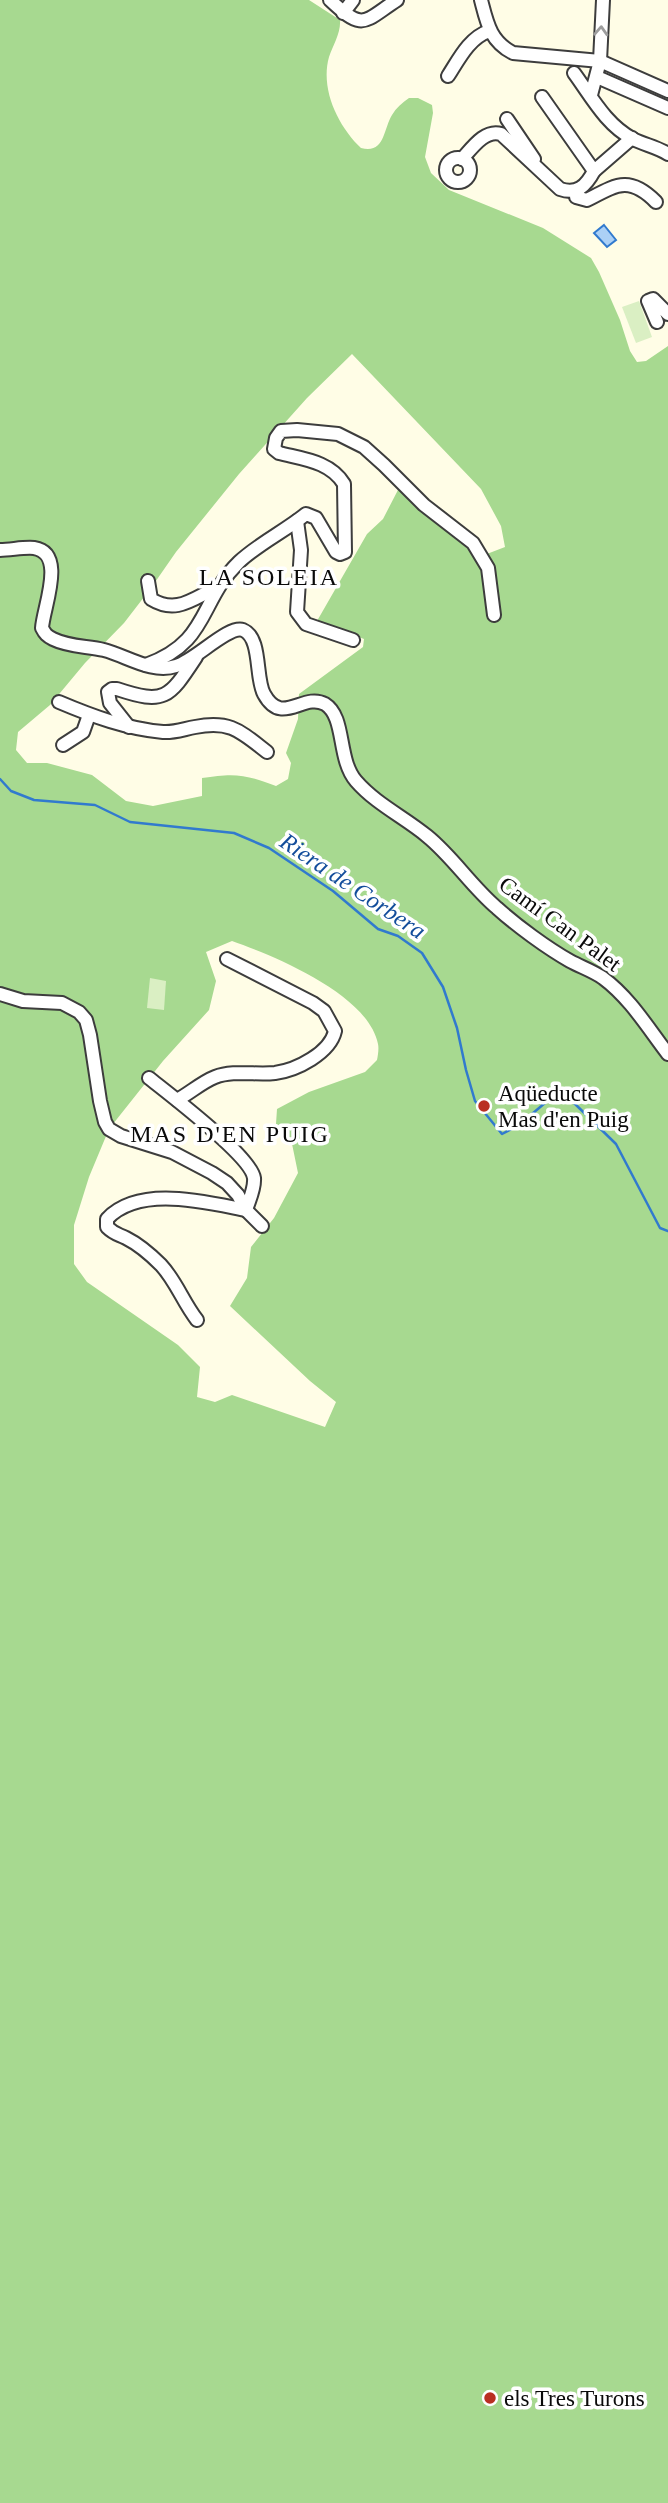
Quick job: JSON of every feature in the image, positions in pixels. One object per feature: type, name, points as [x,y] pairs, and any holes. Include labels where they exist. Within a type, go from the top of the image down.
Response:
[{"type":"street","points":[[330,0],[343,13],[356,20],[370,20],[397,0]]},
{"type":"street","points":[[343,13],[353,0]]},
{"type":"street","points":[[481,0],[489,31],[504,48],[513,53],[600,61],[668,92]]},
{"type":"street","points":[[591,95],[600,61],[603,0]]},
{"type":"street","points":[[449,76],[464,50],[489,31]]},
{"type":"street","points":[[574,73],[612,124],[632,138],[659,148],[668,155]]},
{"type":"street","points":[[597,77],[668,108]]},
{"type":"street","points":[[542,97],[594,171]]},
{"type":"street","points":[[507,119],[535,160],[533,165]]},
{"type":"street","points":[[462,159],[469,167],[468,181],[452,180],[446,170],[451,160],[462,159],[473,146],[494,132],[501,134],[560,189],[578,191]]},
{"type":"street","points":[[632,138],[594,171],[576,197],[587,200],[621,183],[646,192],[656,202]]},
{"type":"street","points":[[657,322],[648,301],[653,299],[668,314]]},
{"type":"street","points":[[146,665],[185,644],[201,623],[218,587],[240,561],[306,514],[316,518],[336,552],[345,552],[344,484],[319,463],[279,453],[274,449],[276,438],[281,431],[338,434],[364,447],[424,505],[473,543],[488,568],[494,615]]},
{"type":"street","points":[[297,521],[301,550],[297,612],[306,624],[353,640]]},
{"type":"street","points":[[0,550],[37,549],[43,552],[50,562],[51,579],[43,622],[44,633],[56,641],[103,650],[146,665],[170,668],[196,657]]},
{"type":"street","points":[[148,581],[150,599],[162,606],[178,607],[218,587]]},
{"type":"street","name":"Camí Can Palet","points":[[196,657],[227,632],[240,629],[248,633],[254,642],[264,695],[277,708],[294,708],[314,702],[329,707],[338,722],[345,763],[356,781],[384,806],[433,841],[498,910],[546,945],[606,981],[637,1011],[668,1054]]},
{"type":"street","points":[[129,727],[110,703],[107,692],[112,689],[142,698],[158,697],[171,691],[196,657]]},
{"type":"street","points":[[60,702],[89,715],[129,727],[166,733],[215,723],[237,730],[267,752]]},
{"type":"street","points":[[63,745],[83,732],[89,715]]},
{"type":"street","points":[[177,1100],[215,1077],[283,1072],[327,1049],[333,1041],[335,1031],[324,1011],[294,992],[227,959]]},
{"type":"street","points":[[0,995],[23,1001],[62,1003],[79,1012],[89,1027],[100,1101],[109,1129],[121,1136],[172,1152],[212,1173],[227,1183],[246,1210],[262,1226]]},
{"type":"street","points":[[149,1078],[220,1137],[250,1167],[254,1177],[253,1188],[246,1210]]},
{"type":"street","points":[[197,1320],[187,1307],[174,1280],[159,1263],[131,1241],[115,1235],[107,1227],[107,1220],[116,1210],[143,1199],[193,1201],[246,1210]]},
{"type":"green space","points":[[0,0],[309,0],[340,20],[329,57],[327,82],[338,118],[361,148],[369,149],[379,144],[394,112],[409,98],[418,98],[432,105],[425,157],[431,173],[449,190],[543,228],[591,258],[637,362],[646,361],[668,346],[668,2503],[0,2503]],"holes":[[[352,354],[481,489],[501,526],[505,547],[479,557],[399,488],[383,519],[367,534],[317,621],[364,639],[363,647],[299,694],[298,719],[286,753],[291,763],[288,779],[276,786],[239,776],[202,778],[202,796],[153,806],[126,801],[92,775],[47,763],[27,763],[16,750],[18,732],[50,705],[85,663],[124,623],[176,552],[239,474],[307,398]],[[232,941],[294,967],[338,993],[357,1009],[371,1026],[378,1044],[377,1060],[365,1072],[309,1092],[277,1109],[276,1124],[291,1139],[298,1173],[274,1218],[251,1247],[247,1278],[230,1306],[336,1402],[325,1427],[232,1395],[215,1402],[197,1397],[200,1367],[178,1345],[87,1282],[74,1264],[74,1225],[89,1177],[109,1129],[163,1061],[209,1010],[216,981],[206,952]]]},
{"type":"green space","points":[[639,301],[652,337],[636,343],[622,307]]},
{"type":"green space","points":[[150,978],[166,981],[164,1010],[147,1008]]},
{"type":"water","points":[[604,225],[616,240],[607,247],[594,233]]},
{"type":"waterway","name":"Riera de Corbera","points":[[0,779],[11,791],[34,800],[95,805],[130,822],[234,833],[269,848],[333,891],[378,929],[398,936],[422,953],[443,987],[457,1028],[475,1101],[502,1134],[519,1125],[552,1097],[573,1102],[616,1144],[660,1228],[668,1231]]},
{"type":"place","name":"Aqüeducte Mas d'en Puig","points":[[484,1106]]},
{"type":"place","name":"els Tres Turons","points":[[490,2398]]},
{"type":"district","name":"LA SOLEIA","points":[[269,577]]},
{"type":"district","name":"MAS D'EN PUIG","points":[[230,1134]]}]
